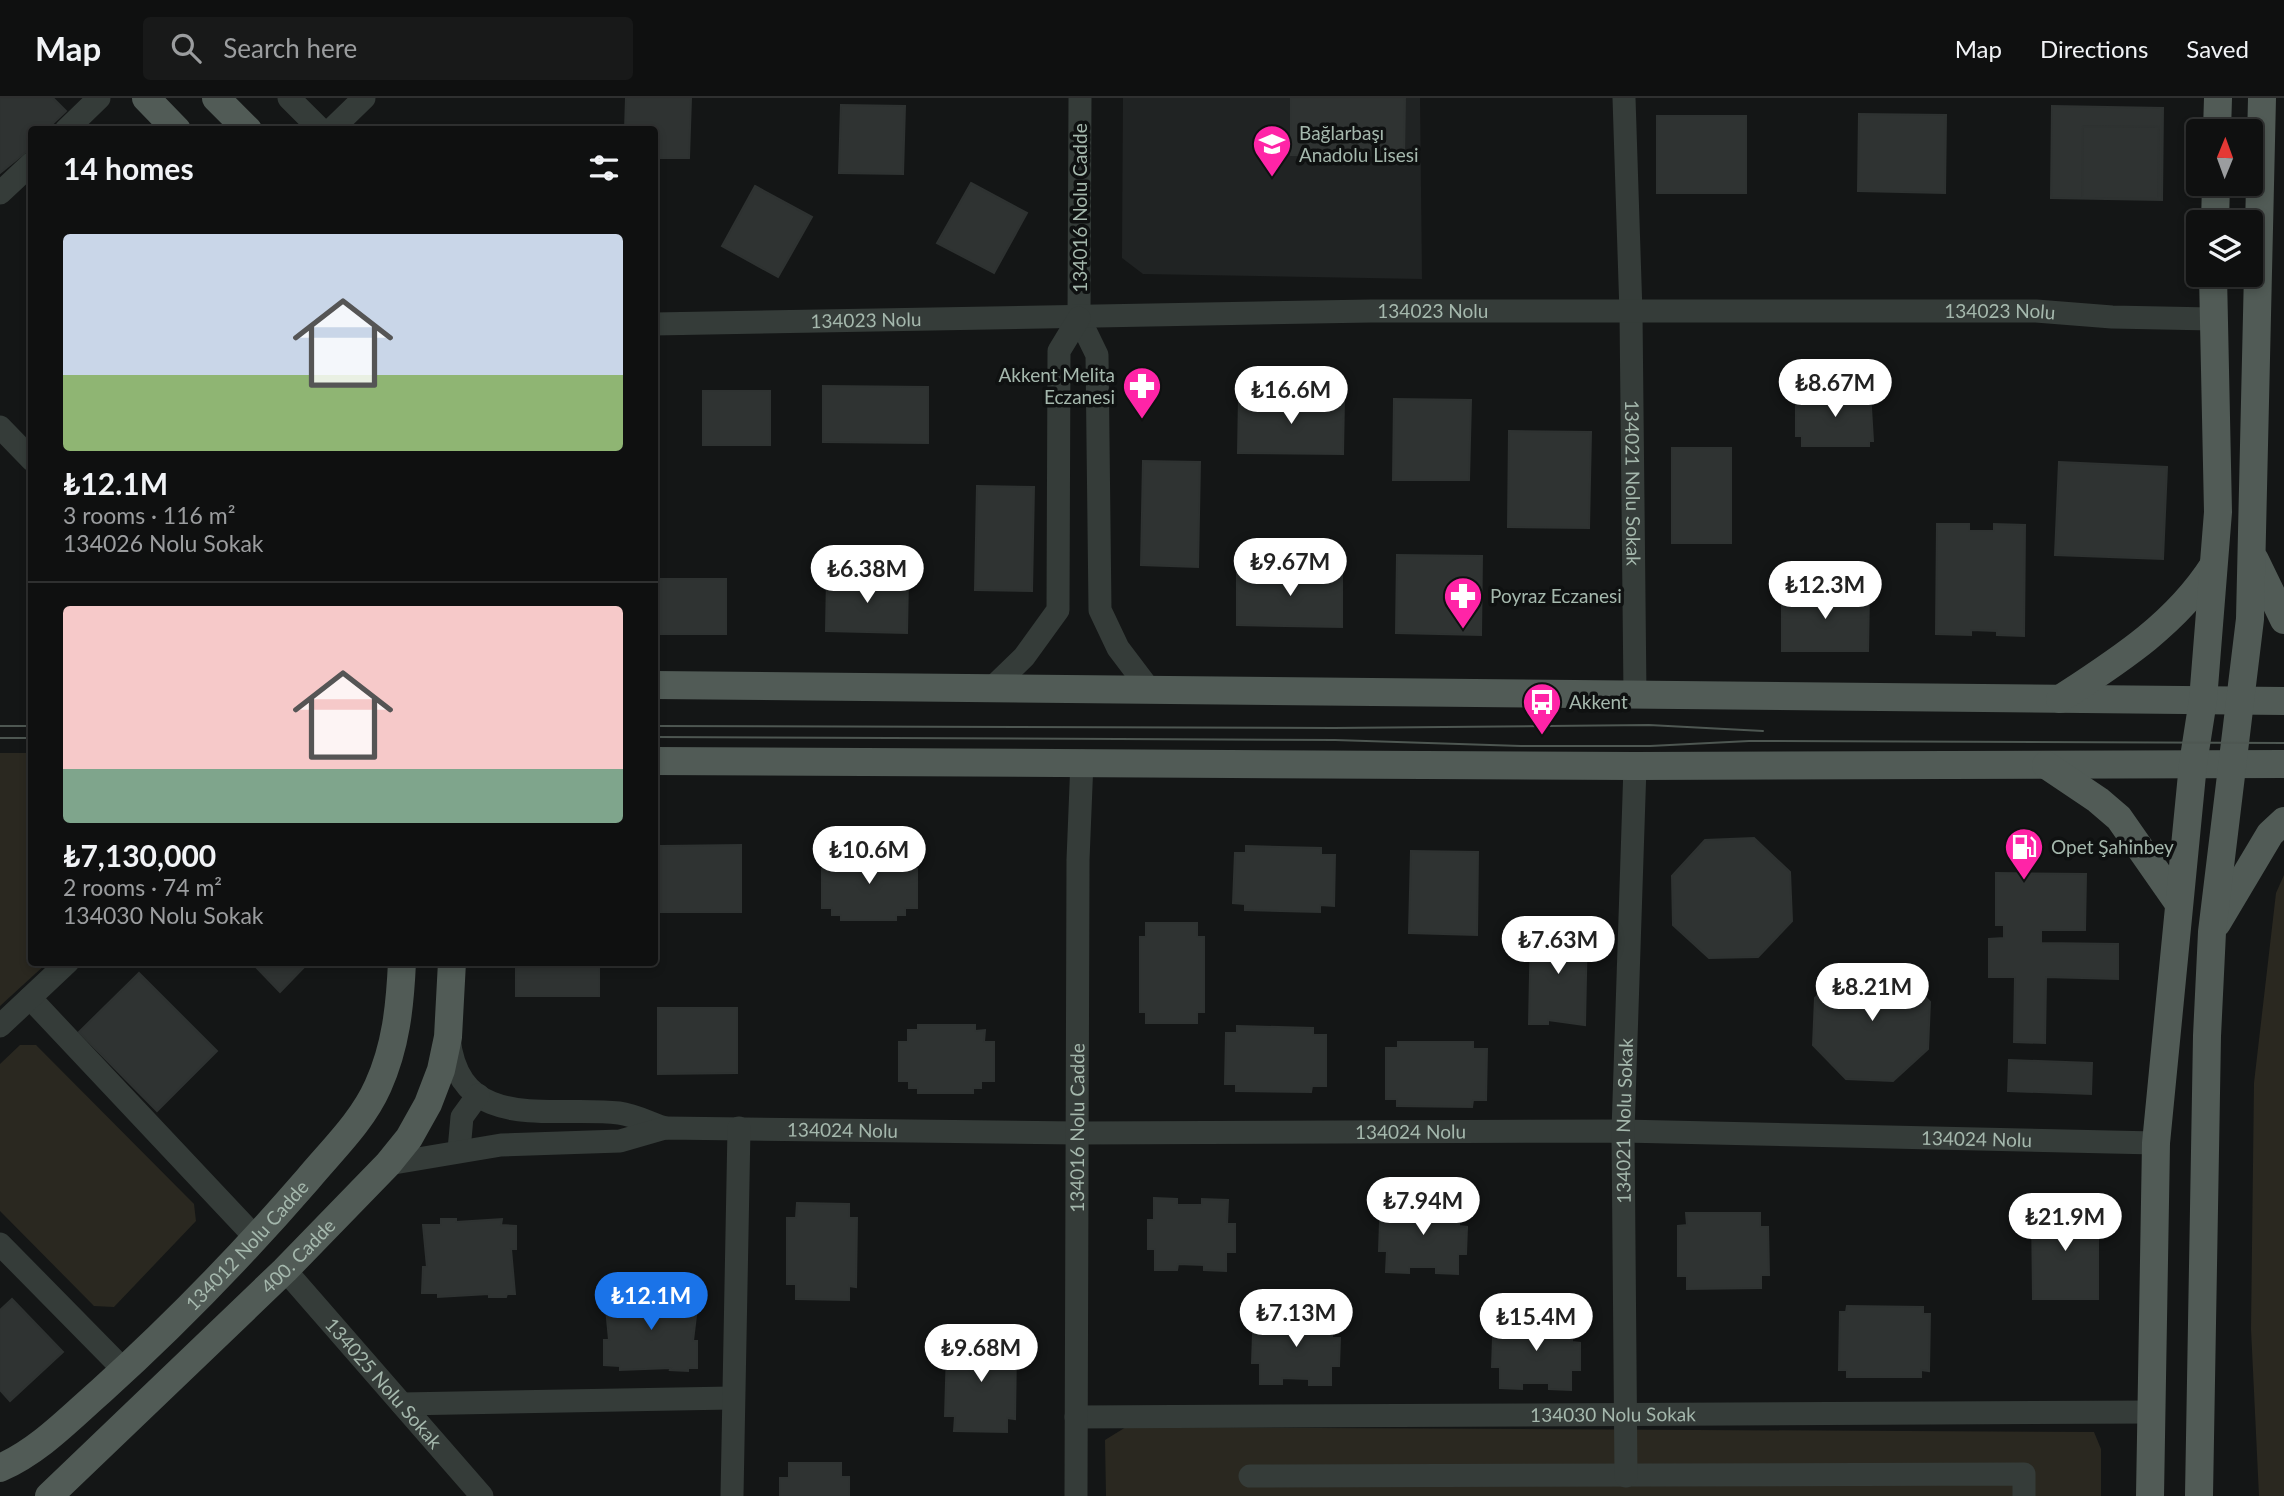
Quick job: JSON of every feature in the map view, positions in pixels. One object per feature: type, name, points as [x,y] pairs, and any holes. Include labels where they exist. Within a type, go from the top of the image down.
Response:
[{"type":"main road","points":[[146,98],[173,126]]},
{"type":"main road","points":[[216,98],[244,126]]},
{"type":"main road","points":[[2217,119],[2218,98]]},
{"type":"main road","points":[[2199,1496],[2207,1035],[2212,932],[2241,701],[2253,556],[2262,98]]},
{"type":"main road","points":[[2150,1496],[2156,1143],[2193,764],[2203,700],[2218,512],[2213,287]]},
{"type":"main road","points":[[2253,556],[2284,621]]},
{"type":"main road","points":[[2060,699],[2124,657],[2160,629],[2196,592],[2214,564]]},
{"type":"main road","points":[[658,685],[2284,701]]},
{"type":"main road","points":[[658,761],[1082,761],[1635,766],[2284,764]]},
{"type":"main road","points":[[2046,765],[2098,800],[2119,818],[2179,904]]},
{"type":"main road","points":[[2212,932],[2270,834],[2284,821]]},
{"type":"main road","name":"134012 Nolu Cadde","points":[[0,1468],[39,1445],[124,1370],[256,1238],[359,1119],[377,1088],[390,1057],[398,1020],[402,966]]},
{"type":"main road","name":"400. Cadde","points":[[49,1496],[285,1270],[388,1164],[409,1138],[428,1104],[449,1037],[452,966]]},
{"type":"street","points":[[70,126],[99,98]]},
{"type":"street","points":[[289,98],[316,126]]},
{"type":"street","points":[[335,126],[364,98]]},
{"type":"street","name":"134016 Nolu Cadde","points":[[1079,318],[1080,98]]},
{"type":"street","name":"134021 Nolu Sokak","points":[[1624,98],[1631,313],[1635,695]]},
{"type":"street","points":[[0,193],[28,167]]},
{"type":"street","name":"134023 Nolu","points":[[658,324],[1371,311],[2036,311],[2112,317],[2212,319]]},
{"type":"street","points":[[992,688],[1024,657],[1059,610],[1059,351],[1079,318]]},
{"type":"street","points":[[1079,318],[1097,355],[1100,610],[1118,648],[1149,689]]},
{"type":"street","points":[[0,427],[27,446]]},
{"type":"street","name":"134016 Nolu Cadde","points":[[1076,1496],[1082,761]]},
{"type":"street","name":"134021 Nolu Sokak","points":[[1626,1476],[1623,1131],[1635,766]]},
{"type":"street","points":[[0,1026],[64,966]]},
{"type":"street","points":[[30,998],[256,1238]]},
{"type":"street","name":"134024 Nolu","points":[[449,1037],[454,1063],[478,1095],[490,1103],[518,1112],[620,1113],[665,1128]]},
{"type":"street","points":[[460,1150],[462,1117],[478,1095]]},
{"type":"street","name":"134024 Nolu","points":[[388,1164],[501,1145],[620,1141],[665,1128],[1077,1133],[1623,1131],[2156,1143]]},
{"type":"street","points":[[732,1496],[739,1128]]},
{"type":"street","points":[[0,1244],[124,1370]]},
{"type":"street","name":"134025 Nolu Sokak","points":[[285,1270],[482,1496]]},
{"type":"street","points":[[402,1404],[732,1398]]},
{"type":"street","name":"134030 Nolu Sokak","points":[[1076,1417],[2152,1412]]},
{"type":"street","points":[[1250,1476],[1626,1476],[1852,1486],[2024,1474],[2024,1496]]},
{"type":"shaded area","name":"Bağlarbaşı Anadolu Lisesi","points":[[1123,98],[1420,98],[1422,279],[1143,274],[1122,258]]},
{"type":"shaded area","points":[[0,753],[28,753],[28,966],[44,966],[0,1006]]},
{"type":"shaded area","points":[[2284,875],[2284,1496],[2259,1496],[2251,1329],[2254,1083],[2276,893]]},
{"type":"shaded area","points":[[20,1045],[36,1045],[194,1204],[196,1221],[114,1307],[94,1306],[0,1211],[0,1064]]},
{"type":"shaded area","points":[[1126,1427],[2094,1432],[2101,1449],[2101,1496],[1106,1496],[1105,1440]]},
{"type":"building","points":[[0,98],[53,98],[66,111],[50,126],[28,126],[28,150],[0,173]]},
{"type":"building","points":[[626,98],[691,98],[689,158],[658,158],[658,126],[625,126]]},
{"type":"building","points":[[1291,98],[1405,98],[1404,156],[1291,155]]},
{"type":"building","points":[[841,105],[905,106],[903,174],[839,173]]},
{"type":"building","points":[[2052,106],[2163,108],[2162,200],[2051,198]]},
{"type":"building","points":[[1859,114],[1946,115],[1945,193],[1858,191]]},
{"type":"building","points":[[1657,116],[1746,116],[1746,193],[1657,193]]},
{"type":"building","points":[[2083,126],[2159,127],[2158,199],[2082,198]]},
{"type":"building","points":[[971,183],[1027,213],[994,273],[937,243]]},
{"type":"building","points":[[755,186],[812,217],[778,277],[722,246]]},
{"type":"building","points":[[823,386],[928,387],[928,443],[823,442]]},
{"type":"building","points":[[703,391],[770,391],[770,445],[703,445]]},
{"type":"building","points":[[1870,391],[1873,441],[1869,441],[1869,446],[1802,446],[1802,436],[1796,436],[1796,403],[1801,403],[1801,392]]},
{"type":"building","points":[[1239,397],[1344,398],[1343,454],[1238,453]]},
{"type":"building","points":[[1394,399],[1471,400],[1469,480],[1393,480]]},
{"type":"building","points":[[1509,431],[1591,432],[1589,528],[1508,527]]},
{"type":"building","points":[[1672,448],[1731,448],[1731,543],[1672,543]]},
{"type":"building","points":[[1143,461],[1200,462],[1198,567],[1141,565]]},
{"type":"building","points":[[2059,462],[2167,467],[2163,559],[2055,555]]},
{"type":"building","points":[[977,486],[1034,487],[1032,591],[975,590]]},
{"type":"building","points":[[1937,524],[1969,524],[1969,531],[1994,531],[1994,524],[2025,525],[2024,636],[1971,630],[1971,635],[1936,634]]},
{"type":"building","points":[[1397,555],[1482,556],[1481,635],[1396,633]]},
{"type":"building","points":[[1237,569],[1342,570],[1342,627],[1237,625]]},
{"type":"building","points":[[827,577],[908,578],[907,633],[826,631]]},
{"type":"building","points":[[658,579],[726,579],[726,634],[658,634]]},
{"type":"building","points":[[1782,591],[1869,592],[1868,651],[1782,651]]},
{"type":"building","points":[[1754,838],[1790,872],[1792,921],[1758,957],[1709,958],[1673,925],[1672,876],[1705,840]]},
{"type":"building","points":[[741,845],[741,912],[661,912],[661,846]]},
{"type":"building","points":[[1246,846],[1321,848],[1321,855],[1335,855],[1334,906],[1320,905],[1320,912],[1245,910],[1245,904],[1233,903],[1235,853],[1246,853]]},
{"type":"building","points":[[841,851],[899,852],[899,857],[908,858],[908,869],[917,869],[917,908],[905,908],[905,915],[896,915],[896,920],[841,920],[841,915],[832,915],[832,908],[822,908],[822,869],[832,869],[832,857],[841,857]]},
{"type":"building","points":[[1411,851],[1478,852],[1477,935],[1409,933]]},
{"type":"building","points":[[1996,873],[2086,874],[2085,930],[2041,930],[2041,943],[2118,944],[2118,979],[2046,977],[2045,1043],[2014,1042],[2015,977],[1989,977],[1989,939],[2004,938],[2004,925],[1996,925]]},
{"type":"building","points":[[1146,923],[1197,923],[1197,937],[1204,937],[1204,1012],[1197,1012],[1197,1023],[1146,1023],[1146,1012],[1140,1012],[1140,937],[1146,937]]},
{"type":"building","points":[[1531,926],[1547,927],[1547,932],[1569,933],[1570,927],[1587,927],[1585,1025],[1548,1020],[1548,1024],[1529,1024]]},
{"type":"building","points":[[1850,965],[1897,967],[1930,1002],[1928,1049],[1893,1081],[1846,1079],[1813,1045],[1815,998]]},
{"type":"building","points":[[255,966],[305,966],[280,992]]},
{"type":"building","points":[[516,966],[599,966],[599,996],[516,996]]},
{"type":"building","points":[[139,973],[217,1051],[157,1111],[79,1032]]},
{"type":"building","points":[[658,1008],[737,1008],[737,1073],[658,1074]]},
{"type":"building","points":[[918,1025],[975,1025],[975,1031],[985,1030],[984,1042],[994,1042],[994,1081],[981,1081],[981,1088],[973,1088],[973,1093],[918,1093],[918,1088],[909,1088],[909,1081],[899,1081],[899,1042],[908,1042],[908,1030],[918,1030]]},
{"type":"building","points":[[1237,1026],[1313,1028],[1313,1035],[1326,1035],[1326,1086],[1312,1086],[1311,1092],[1236,1091],[1236,1084],[1225,1084],[1226,1033],[1237,1033]]},
{"type":"building","points":[[1398,1042],[1473,1042],[1473,1049],[1487,1049],[1486,1100],[1473,1100],[1472,1107],[1397,1106],[1397,1099],[1386,1099],[1386,1048],[1398,1048]]},
{"type":"building","points":[[2009,1060],[2092,1063],[2091,1094],[2008,1091]]},
{"type":"building","points":[[1154,1198],[1177,1199],[1177,1205],[1202,1205],[1202,1199],[1228,1200],[1227,1224],[1235,1224],[1235,1252],[1226,1252],[1226,1271],[1204,1270],[1204,1265],[1178,1264],[1177,1270],[1155,1270],[1155,1249],[1148,1249],[1148,1220],[1154,1220]]},
{"type":"building","points":[[1386,1201],[1408,1201],[1408,1208],[1434,1208],[1434,1202],[1459,1202],[1459,1226],[1467,1227],[1466,1254],[1458,1254],[1458,1274],[1436,1273],[1436,1267],[1409,1267],[1409,1273],[1386,1272],[1387,1251],[1379,1251],[1380,1222],[1385,1222]]},
{"type":"building","points":[[797,1203],[849,1204],[849,1218],[857,1218],[856,1287],[849,1286],[849,1300],[796,1299],[796,1284],[787,1284],[787,1218],[796,1218]]},
{"type":"building","points":[[2032,1208],[2098,1208],[2098,1299],[2033,1299]]},
{"type":"building","points":[[1686,1213],[1760,1213],[1760,1227],[1768,1227],[1769,1275],[1761,1275],[1761,1288],[1687,1289],[1687,1276],[1678,1276],[1678,1226],[1687,1225]]},
{"type":"building","points":[[441,1219],[456,1219],[456,1222],[502,1219],[501,1225],[516,1226],[516,1249],[511,1249],[515,1294],[507,1294],[506,1297],[489,1297],[489,1294],[438,1297],[438,1293],[422,1293],[423,1267],[427,1267],[423,1225],[441,1225]]},
{"type":"building","points":[[623,1291],[670,1296],[670,1292],[684,1292],[684,1299],[698,1299],[693,1341],[697,1341],[697,1368],[688,1368],[688,1371],[670,1370],[671,1368],[620,1370],[620,1366],[604,1365],[604,1340],[609,1340],[605,1297],[623,1297]]},
{"type":"building","points":[[12,1299],[63,1352],[10,1401],[0,1390],[0,1310]]},
{"type":"building","points":[[1847,1306],[1923,1307],[1923,1314],[1930,1314],[1929,1371],[1921,1370],[1921,1377],[1847,1377],[1847,1370],[1839,1370],[1840,1312],[1846,1312]]},
{"type":"building","points":[[1259,1312],[1281,1313],[1281,1319],[1307,1319],[1307,1313],[1332,1314],[1332,1338],[1340,1338],[1339,1366],[1331,1366],[1331,1385],[1309,1385],[1309,1379],[1282,1378],[1282,1384],[1260,1384],[1260,1363],[1252,1363],[1253,1334],[1259,1334]]},
{"type":"building","points":[[1499,1317],[1522,1317],[1522,1324],[1547,1324],[1547,1318],[1573,1318],[1572,1342],[1580,1343],[1580,1370],[1571,1370],[1571,1390],[1549,1389],[1549,1383],[1522,1383],[1522,1389],[1500,1388],[1500,1367],[1492,1367],[1493,1338],[1499,1338]]},
{"type":"building","points":[[956,1335],[1009,1336],[1009,1350],[1016,1350],[1015,1419],[1007,1418],[1007,1432],[954,1431],[955,1416],[945,1416],[947,1350],[956,1350]]},
{"type":"building","points":[[789,1463],[841,1463],[841,1477],[849,1477],[849,1496],[780,1496],[780,1478],[789,1478]]},
{"type":"tram line","points":[[658,726],[1334,728],[1649,725],[1763,731]]},
{"type":"tram line","points":[[0,726],[28,726]]},
{"type":"tram line","points":[[658,737],[1335,740],[1521,746],[1650,746],[1749,741],[2284,743]]},
{"type":"tram line","points":[[0,738],[28,738]]},
{"type":"place","name":"Bağlarbaşı Anadolu Lisesi","points":[[1272,178]]},
{"type":"place","name":"Akkent Melita Eczanesi","points":[[1142,420]]},
{"type":"place","name":"Poyraz Eczanesi","points":[[1463,630]]},
{"type":"place","name":"Akkent","points":[[1542,736]]},
{"type":"place","name":"Opet Şahinbey","points":[[2024,881]]}]
